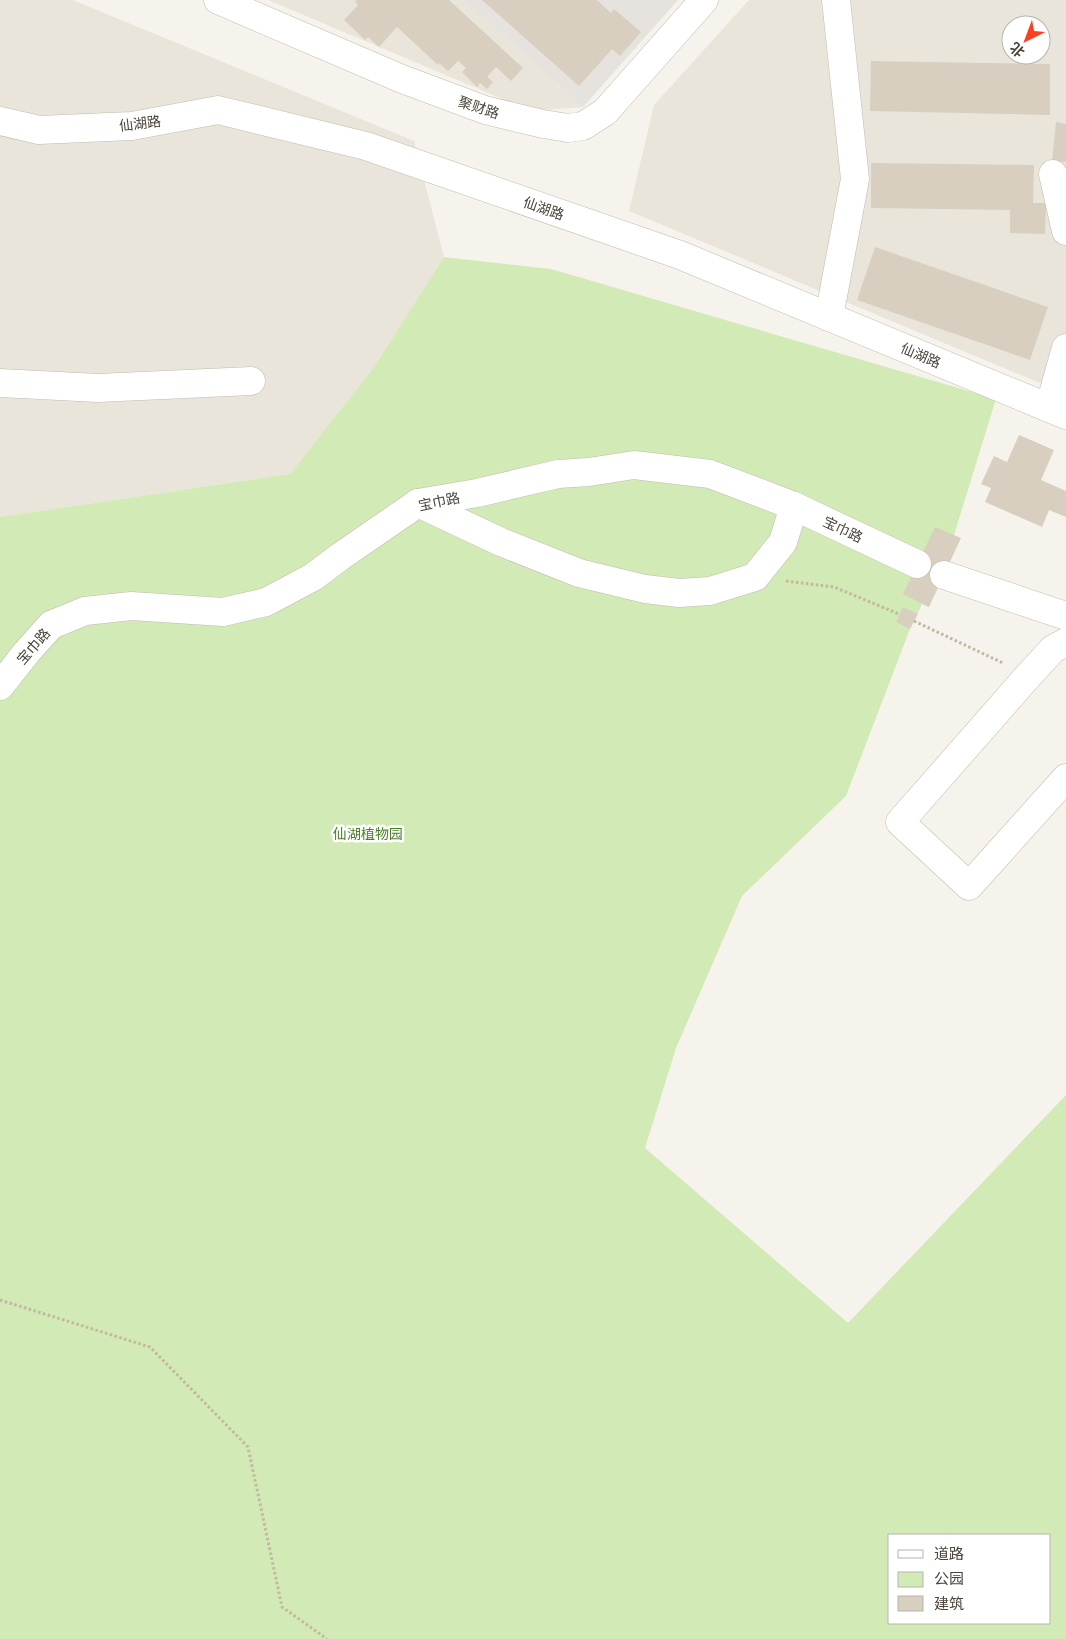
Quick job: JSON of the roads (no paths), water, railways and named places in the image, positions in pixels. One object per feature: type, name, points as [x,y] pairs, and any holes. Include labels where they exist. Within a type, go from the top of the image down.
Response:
[{"type":"street","name":"聚财路","points":[[218,0],[402,79],[485,110],[568,128],[583,126],[605,112],[704,0]]},
{"type":"street","points":[[829,317],[856,179],[836,0]]},
{"type":"street","name":"仙湖路","points":[[0,121],[39,130],[122,126],[218,110],[366,146],[680,255],[1057,412]]},
{"type":"street","points":[[1053,174],[1066,231]]},
{"type":"street","points":[[1057,412],[1066,348]]},
{"type":"street","points":[[0,383],[98,388],[250,381]]},
{"type":"street","name":"宝巾路","points":[[0,686],[51,625],[85,611],[131,606],[223,612],[266,602],[313,577],[418,503],[477,493],[558,474],[589,472],[634,464],[710,474],[794,506],[917,564]]},
{"type":"street","points":[[418,503],[501,542],[580,573],[645,589],[679,593],[710,591],[755,577],[784,542],[794,506]]},
{"type":"street","points":[[944,575],[1066,616]]},
{"type":"street","points":[[1066,642],[1053,649],[1028,675],[900,822],[969,886],[1066,778]]},
{"type":"park label","name":"仙湖植物园","points":[[368,833]]}]
